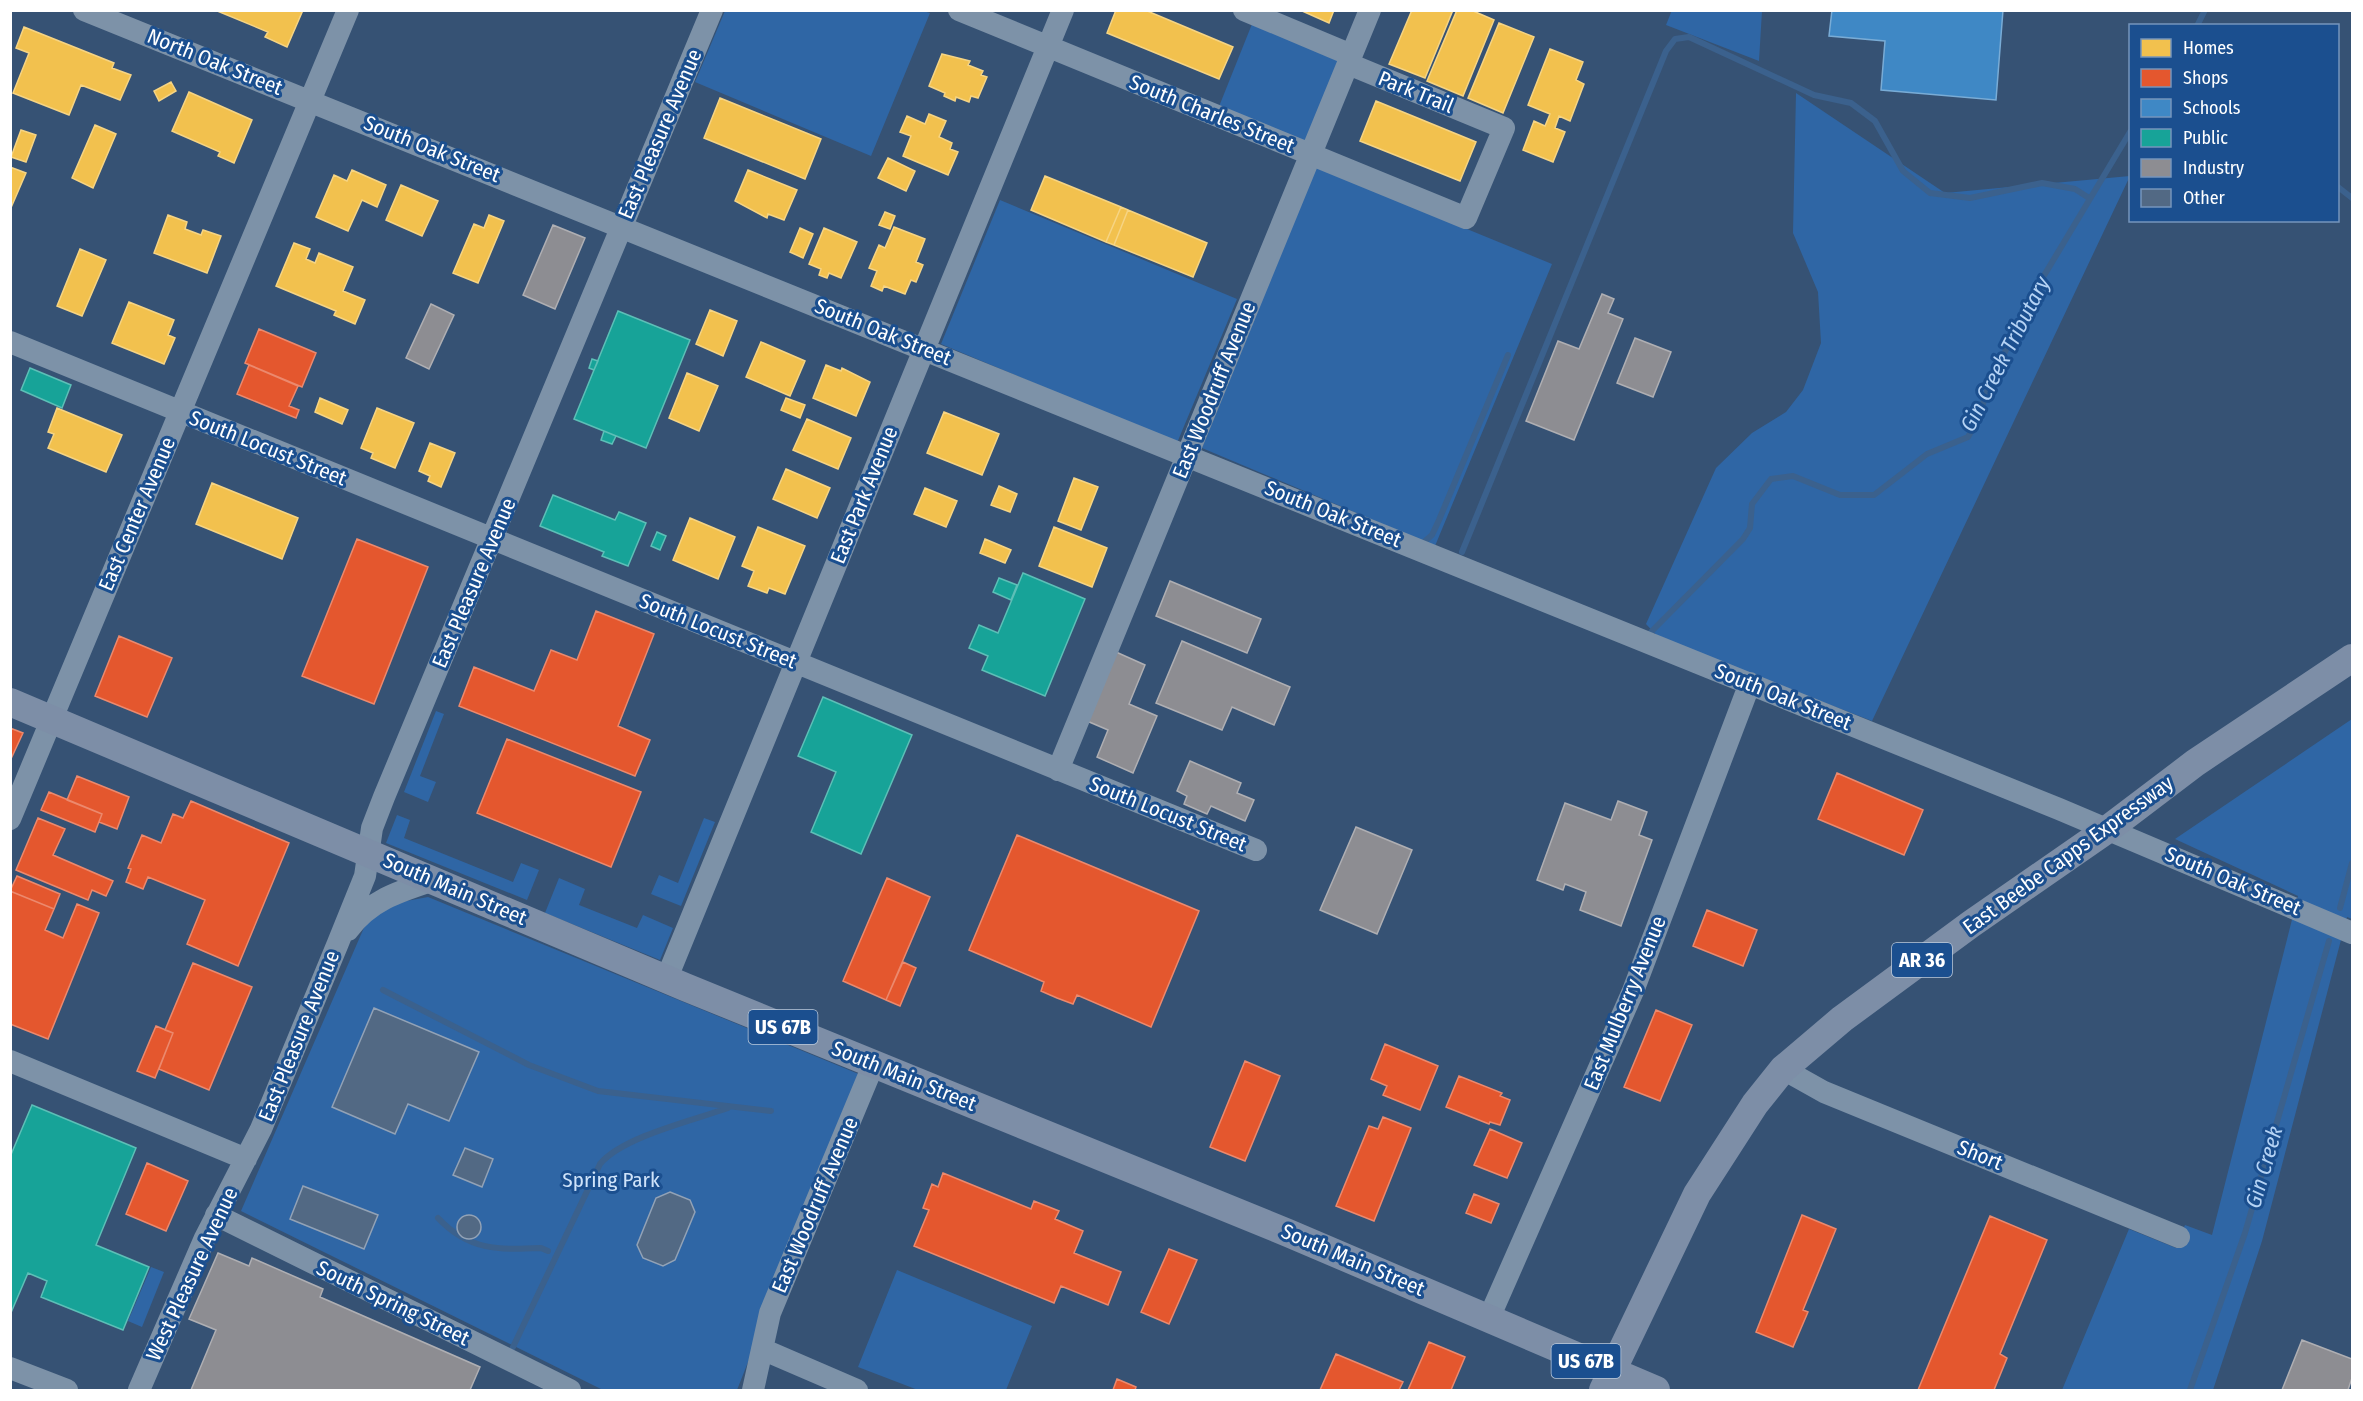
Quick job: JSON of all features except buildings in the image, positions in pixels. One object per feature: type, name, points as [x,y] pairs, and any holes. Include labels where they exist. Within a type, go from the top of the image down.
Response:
[{"type":"main road","name":"East Beebe Capps Expressway","points":[[1607,1381],[1696,1194],[1755,1104],[1783,1069],[1842,1018],[2108,829],[2195,764],[2352,658]]},
{"type":"main road","name":"US 67B","points":[[10,702],[52,719]]},
{"type":"main road","name":"South Main Street","points":[[52,719],[666,980],[874,1063],[1489,1318],[1607,1381],[1656,1390]]},
{"type":"street","name":"North Oak Street","points":[[84,10],[311,101]]},
{"type":"street","name":"East Center Avenue","points":[[10,819],[348,10]]},
{"type":"street","name":"East Pleasure Avenue","points":[[246,1159],[261,1129],[365,876],[372,828],[380,807],[712,10]]},
{"type":"street","name":"South Charles Street","points":[[959,10],[1466,218]]},
{"type":"street","name":"East Park Avenue","points":[[666,980],[1063,10]]},
{"type":"street","name":"Park Trail","points":[[1244,10],[1344,52],[1356,67],[1504,128],[1466,218]]},
{"type":"street","name":"East Woodruff Avenue","points":[[1058,770],[1371,10]]},
{"type":"street","name":"South Oak Street","points":[[311,101],[1750,683],[2108,829],[2352,933]]},
{"type":"street","name":"South Locust Street","points":[[10,342],[1256,850]]},
{"type":"street","name":"East Mulberry Avenue","points":[[1489,1318],[1633,991],[1750,683]]},
{"type":"street","points":[[338,943],[352,924],[383,897],[434,880]]},
{"type":"street","points":[[10,1061],[246,1159]]},
{"type":"street","name":"East Woodruff Avenue","points":[[753,1390],[770,1313],[874,1063]]},
{"type":"street","name":"Short","points":[[1783,1069],[1824,1092],[2179,1237]]},
{"type":"street","name":"West Pleasure Avenue","points":[[139,1390],[216,1215],[246,1159]]},
{"type":"street","name":"South Spring Street","points":[[216,1215],[570,1390]]},
{"type":"street","points":[[762,1349],[857,1390]]},
{"type":"street","points":[[10,1368],[67,1390]]},
{"type":"green space","points":[[1672,10],[1762,11],[1759,61],[1666,25]]},
{"type":"green space","points":[[725,11],[923,11],[930,13],[871,156],[695,82]]},
{"type":"green space","points":[[1252,24],[1339,60],[1305,144],[1218,109]]},
{"type":"green space","points":[[1796,93],[1945,193],[2129,176],[1872,721],[1660,639],[1646,624],[1716,468],[1752,433],[1786,412],[1803,390],[1821,343],[1818,292],[1793,233]]},
{"type":"green space","points":[[1316,167],[1552,264],[1435,546],[1202,448]]},
{"type":"green space","points":[[1000,200],[1237,299],[1177,443],[941,344]]},
{"type":"green space","points":[[436,711],[444,714],[420,776],[436,782],[428,802],[404,792]]},
{"type":"green space","points":[[2352,719],[2352,919],[2347,917],[2262,1241],[2213,1390],[2062,1390],[2129,1229],[2176,1248],[2185,1225],[2212,1235],[2298,896],[2175,839]]},
{"type":"green space","points":[[397,815],[410,820],[404,838],[513,882],[521,863],[539,870],[527,900],[386,843]]},
{"type":"green space","points":[[704,818],[715,822],[681,906],[651,894],[659,875],[678,883]]},
{"type":"green space","points":[[559,878],[585,889],[579,905],[637,928],[643,915],[673,928],[660,960],[545,913]]},
{"type":"green space","name":"Spring Park","points":[[428,897],[861,1075],[737,1390],[603,1390],[241,1211],[366,923],[390,904]]},
{"type":"green space","points":[[151,1267],[164,1272],[142,1327],[128,1321]]},
{"type":"green space","points":[[897,1270],[1032,1326],[1006,1390],[918,1390],[858,1367]]},
{"type":"waterway","name":"Gin Creek","points":[[2198,24],[2205,10]]},
{"type":"waterway","points":[[1462,552],[1666,51],[1675,39],[1689,37],[1814,95],[1851,103],[1875,121],[1903,171],[1930,193],[1970,198],[2042,183],[2075,189],[2089,198]]},
{"type":"waterway","name":"Gin Creek Tributary","points":[[1651,632],[1743,539],[1750,528],[1752,504],[1771,479],[1793,476],[1840,495],[1874,495],[1927,454],[1968,437],[1978,419],[1989,385],[2033,294],[2129,134]]},
{"type":"waterway","name":"Gin Creek","points":[[2339,188],[2352,198]]},
{"type":"waterway","points":[[1424,542],[1432,535],[1439,520],[1508,355]]},
{"type":"waterway","name":"Gin Creek","points":[[2340,908],[2352,863]]},
{"type":"waterway","name":"Gin Creek","points":[[2190,1390],[2245,1233],[2329,941]]},
{"type":"waterway","points":[[383,990],[529,1065],[598,1091],[771,1111]]},
{"type":"waterway","points":[[513,1347],[600,1164],[610,1154],[641,1138],[728,1108]]},
{"type":"waterway","points":[[438,1218],[461,1237],[473,1243],[498,1248],[541,1248],[548,1251]]}]
